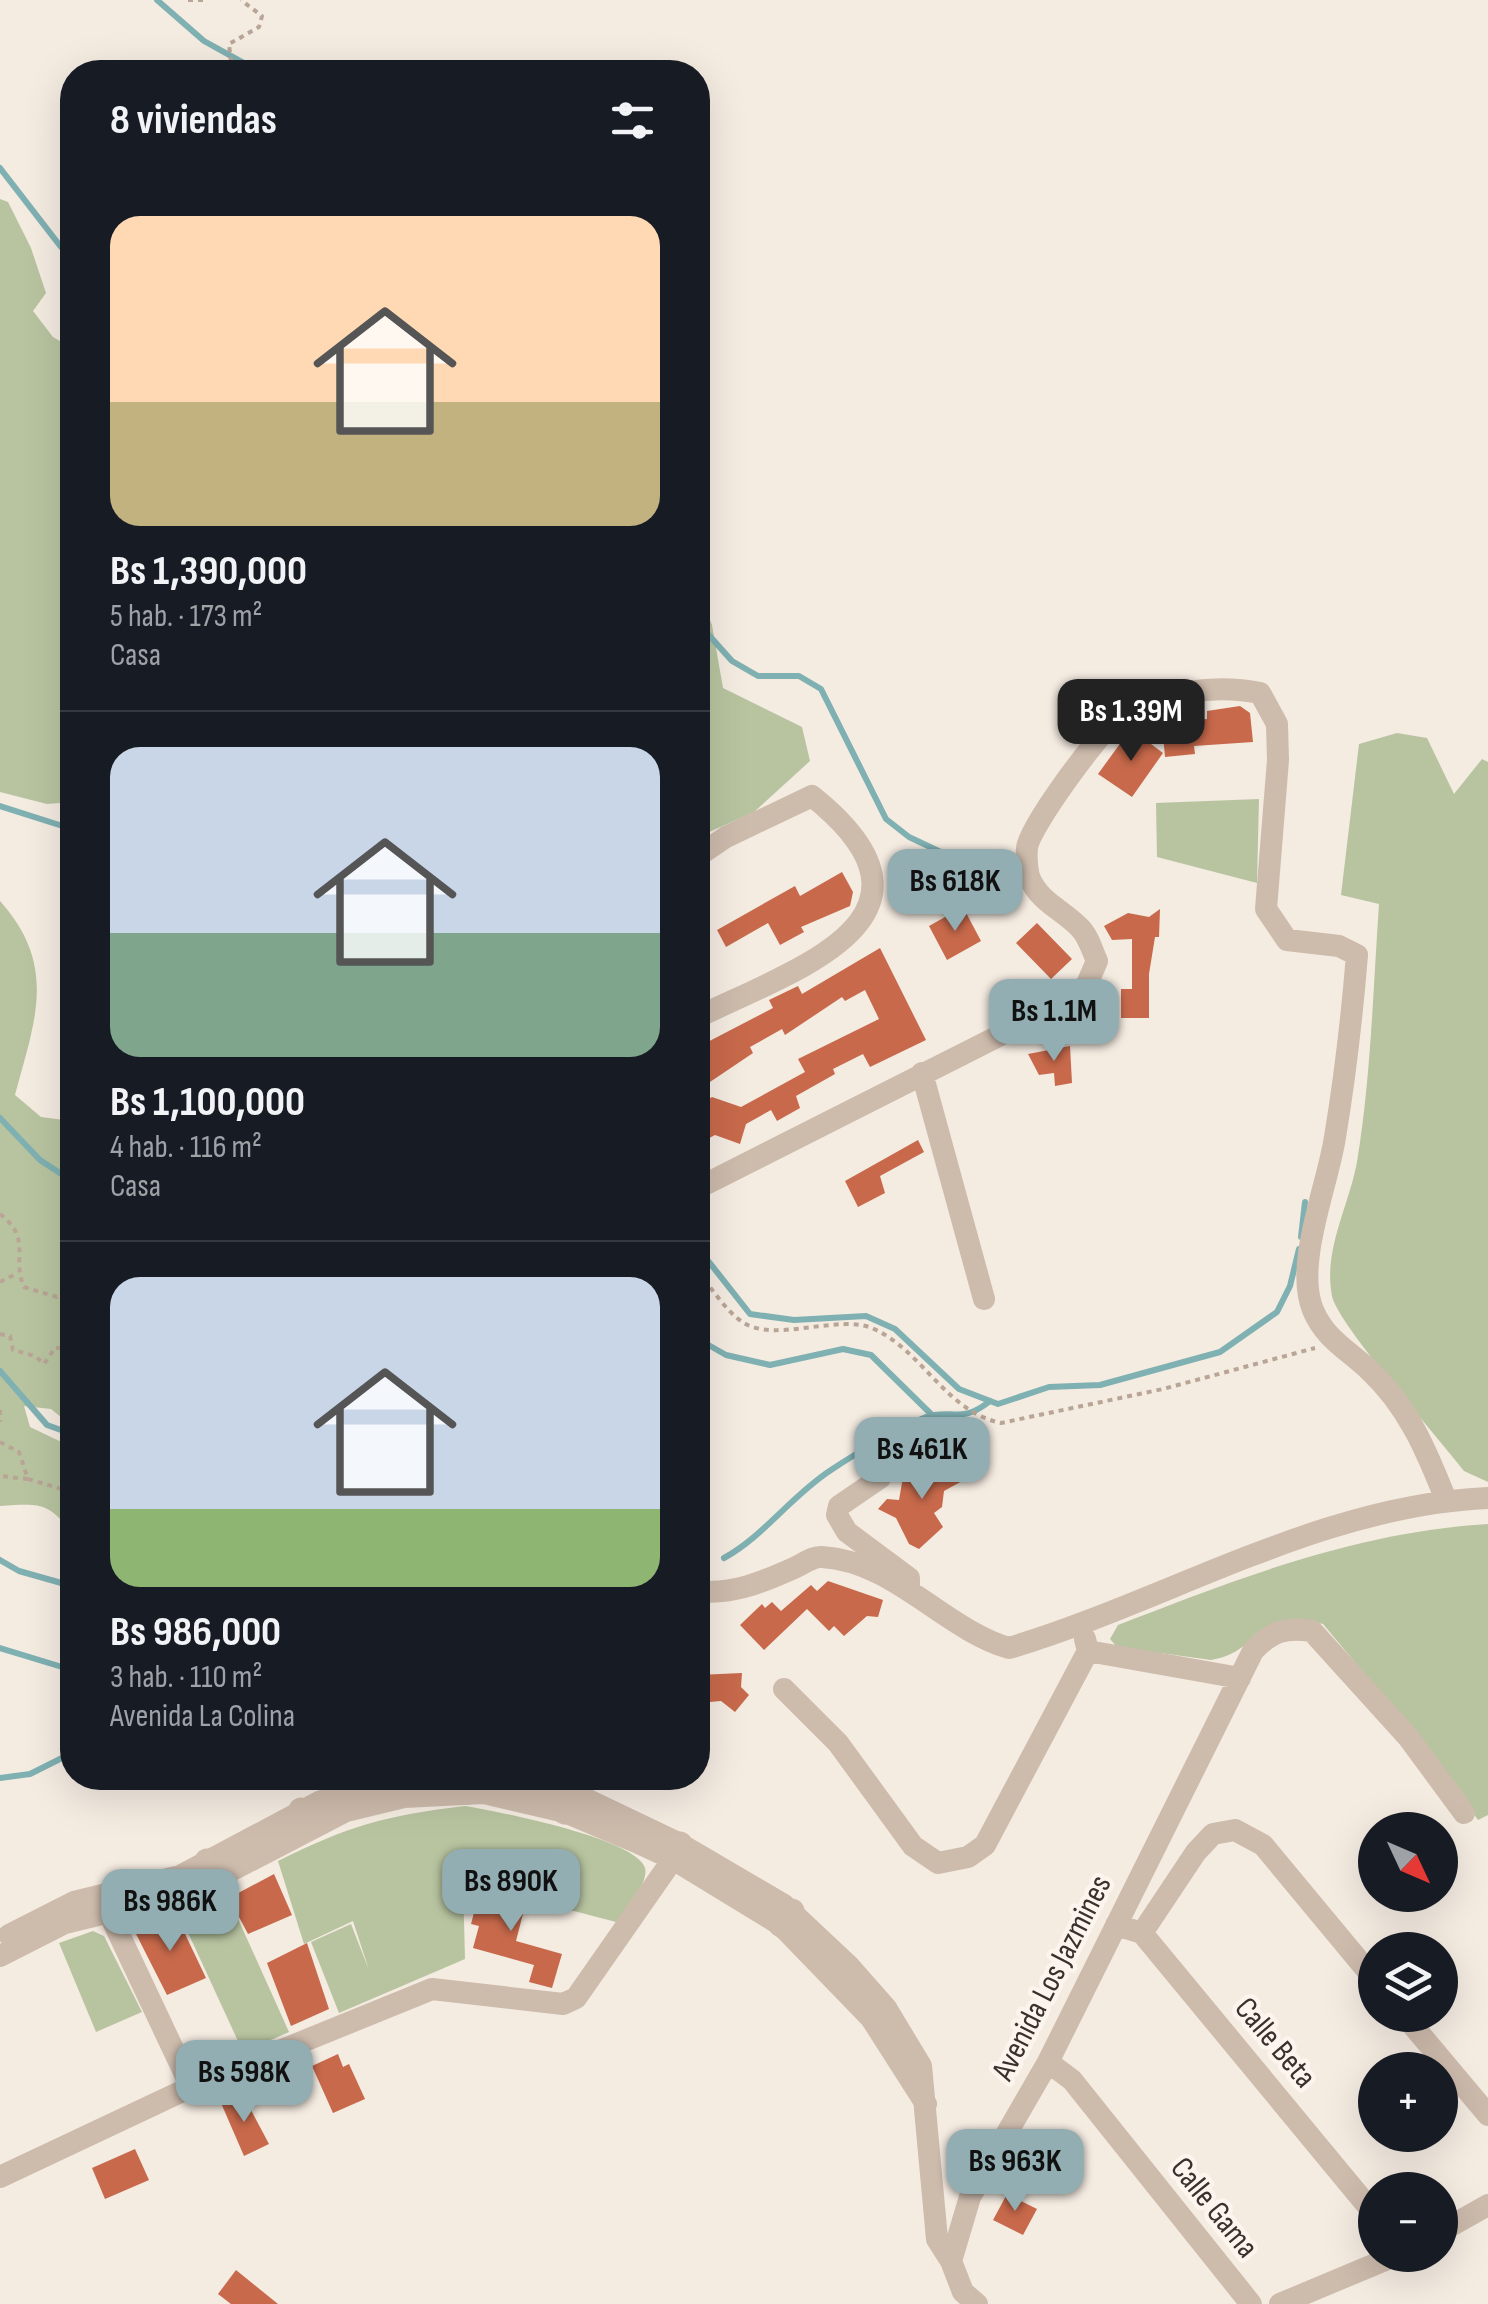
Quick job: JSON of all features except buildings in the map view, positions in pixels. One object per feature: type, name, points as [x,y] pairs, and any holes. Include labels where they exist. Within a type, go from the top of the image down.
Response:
[{"type":"street","points":[[710,1182],[861,1109],[922,1072],[1049,1014],[1088,984],[1097,960],[1082,929],[1043,897],[1030,878],[1026,846],[1080,762],[1118,718],[1148,704],[1208,689],[1260,693],[1276,724],[1278,760],[1266,909],[1287,940],[1339,946],[1357,955],[1335,1140],[1308,1264],[1312,1308],[1334,1344],[1370,1370],[1406,1414],[1421,1437],[1446,1500]]},
{"type":"street","points":[[710,848],[812,796],[862,852],[873,877],[868,916],[853,933],[813,961],[710,1011]]},
{"type":"street","points":[[922,1072],[984,1299]]},
{"type":"street","points":[[880,1478],[839,1506],[837,1515],[847,1532],[909,1578],[910,1590]]},
{"type":"street","points":[[710,1593],[753,1585],[818,1556],[850,1563],[910,1590],[966,1629],[1010,1648],[1081,1626],[1332,1528],[1446,1500],[1488,1498]]},
{"type":"street","points":[[784,1689],[838,1743],[913,1846],[938,1863],[968,1857],[985,1845],[1088,1651],[1081,1626]]},
{"type":"street","name":"Avenida Los Jazmines","points":[[950,2260],[970,2197],[1048,2062],[1254,1651],[1270,1634],[1288,1628],[1312,1630],[1408,1737],[1464,1813]]},
{"type":"street","points":[[1088,1651],[1240,1678]]},
{"type":"street","points":[[0,1956],[108,1904],[159,1884],[212,1870],[355,1790]]},
{"type":"street","points":[[305,1818],[442,1790]]},
{"type":"street","points":[[494,1790],[567,1804],[588,1800],[787,1918],[886,2008],[921,2066],[938,2240],[963,2292],[976,2304]]},
{"type":"street","points":[[536,1790],[567,1804]]},
{"type":"street","points":[[1116,1925],[1142,1933],[1212,1834],[1235,1830],[1263,1845],[1358,1960]]},
{"type":"street","points":[[0,2177],[191,2087],[432,1989],[563,2004],[576,1998],[677,1851]]},
{"type":"street","points":[[0,1940],[74,1902],[108,1904]]},
{"type":"street","points":[[108,1904],[191,2087]]},
{"type":"street","name":"Calle Beta","points":[[1142,1933],[1358,2193]]},
{"type":"street","points":[[1418,2032],[1488,2115]]},
{"type":"street","name":"Calle Gama","points":[[1048,2062],[1072,2080],[1251,2304]]},
{"type":"street","points":[[1458,2222],[1488,2205]]},
{"type":"street","points":[[1280,2304],[1358,2271]]},
{"type":"path","points":[[188,0],[207,0]]},
{"type":"path","points":[[231,60],[229,44],[259,27],[262,16],[241,0]]},
{"type":"path","points":[[0,1214],[13,1223],[18,1234],[22,1251],[18,1273],[24,1287],[60,1295]]},
{"type":"path","points":[[0,1282],[18,1273]]},
{"type":"path","points":[[710,1285],[745,1324],[764,1328],[868,1326],[906,1347],[953,1400],[980,1419],[1000,1423],[1164,1389],[1272,1356],[1334,1344]]},
{"type":"path","points":[[0,1334],[10,1336],[13,1350],[35,1356],[44,1364],[54,1348],[60,1348]]},
{"type":"path","points":[[0,1410],[0,1422]]},
{"type":"path","points":[[0,1442],[19,1452],[28,1479]]},
{"type":"path","points":[[0,1476],[60,1488]]},
{"type":"green space","points":[[0,199],[8,202],[31,248],[46,293],[33,311],[60,341],[60,803],[47,804],[0,792]]},
{"type":"green space","points":[[710,620],[723,688],[802,727],[810,761],[754,812],[710,832]]},
{"type":"green space","points":[[1397,733],[1427,738],[1454,794],[1482,759],[1488,762],[1488,1482],[1464,1471],[1370,1356],[1332,1296],[1334,1245],[1362,1130],[1379,904],[1341,895],[1359,744]]},
{"type":"green space","points":[[1259,799],[1257,883],[1157,857],[1156,803]]},
{"type":"green space","points":[[0,901],[30,948],[36,971],[34,1018],[15,1095],[41,1117],[60,1119],[60,1416],[51,1409],[24,1406],[30,1427],[60,1441],[60,1520],[41,1507],[0,1506]]},
{"type":"green space","points":[[1488,1524],[1488,1815],[1478,1820],[1429,1751],[1323,1624],[1283,1621],[1240,1649],[1211,1660],[1117,1647],[1110,1639],[1118,1625],[1299,1560],[1392,1537]]},
{"type":"green space","points":[[465,1806],[563,1828],[617,1846],[636,1857],[645,1868],[643,1882],[616,1922],[463,1882],[465,1959],[339,2013],[311,1942],[351,1924],[369,1970],[353,1921],[304,1944],[278,1861],[368,1824]]},
{"type":"green space","points":[[225,1890],[289,2032],[243,2052],[179,1913]]},
{"type":"green space","points":[[93,1931],[104,1936],[142,2012],[96,2032],[59,1943]]},
{"type":"waterway","points":[[157,0],[204,41],[238,60]]},
{"type":"waterway","points":[[0,168],[60,246]]},
{"type":"waterway","points":[[710,636],[732,661],[758,676],[799,676],[821,689],[886,819],[909,837],[945,854]]},
{"type":"waterway","points":[[0,806],[60,825]]},
{"type":"waterway","points":[[0,1118],[40,1160],[60,1173]]},
{"type":"waterway","points":[[1301,1237],[1305,1202]]},
{"type":"waterway","points":[[710,1263],[750,1314],[794,1320],[866,1316],[895,1329],[959,1389],[998,1404],[1049,1387],[1100,1385],[1220,1352],[1277,1312],[1290,1286],[1299,1249]]},
{"type":"waterway","points":[[710,1346],[726,1355],[770,1365],[843,1349],[871,1355],[932,1415]]},
{"type":"waterway","points":[[0,1371],[47,1425],[60,1430]]},
{"type":"waterway","points":[[724,1558],[752,1539],[817,1480],[865,1449],[926,1417],[963,1414],[990,1401]]},
{"type":"waterway","points":[[0,1560],[19,1571],[60,1583]]},
{"type":"waterway","points":[[0,1648],[60,1666]]},
{"type":"waterway","points":[[0,1778],[30,1774],[60,1759]]}]
